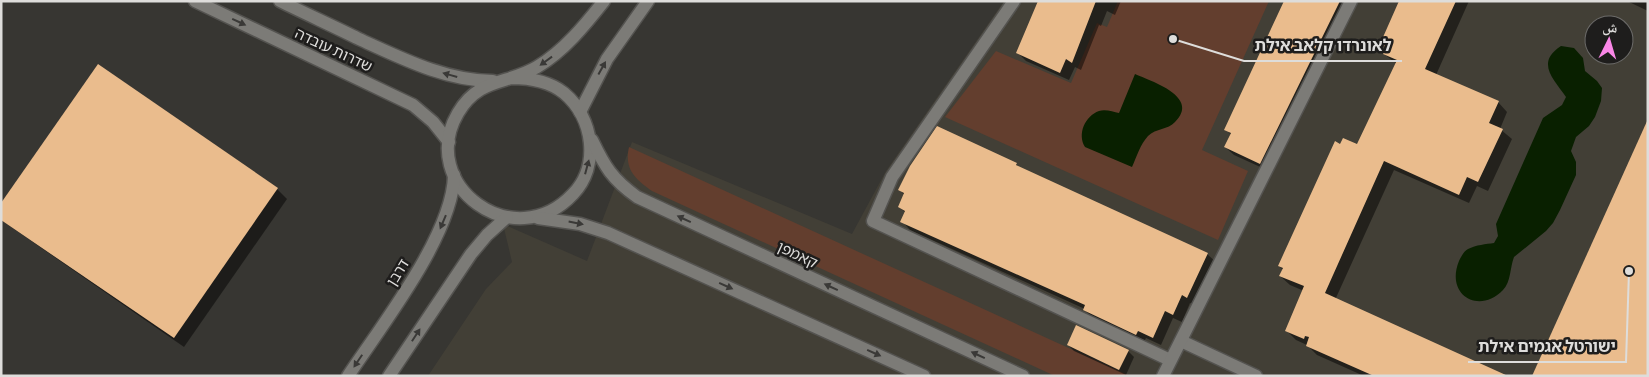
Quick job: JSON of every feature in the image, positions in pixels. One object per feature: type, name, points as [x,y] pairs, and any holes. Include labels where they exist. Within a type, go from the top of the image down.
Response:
[{"type":"street","name":"שדרות עובדה","points":[[195,1],[402,99],[433,122],[449,142]]},
{"type":"street","name":"שדרות עובדה","points":[[280,1],[395,56],[436,71],[476,81],[498,81]]},
{"type":"street","points":[[604,1],[558,52],[536,68],[485,86],[464,104],[452,128],[449,156],[454,175],[465,194],[486,211],[507,217],[580,224],[608,233],[924,376]]},
{"type":"street","points":[[580,112],[607,59],[648,1]]},
{"type":"street","points":[[1014,1],[892,177],[873,221],[1170,360]]},
{"type":"street","points":[[1162,376],[1351,1]]},
{"type":"street","points":[[511,78],[533,79],[553,86],[564,93],[580,112],[590,140],[588,168],[575,193],[554,210],[528,218]]},
{"type":"street","name":"קאמפן","points":[[588,131],[602,162],[614,178],[637,197],[1023,376]]},
{"type":"street","name":"דרבן","points":[[348,376],[414,277],[435,238],[450,201],[454,175]]},
{"type":"street","points":[[390,376],[470,254],[487,234],[507,217]]},
{"type":"street","points":[[1181,341],[1256,376]]},
{"type":"shaded area","points":[[1004,1],[1648,1],[1648,376],[428,376],[486,289],[512,262],[503,224],[587,261],[632,142],[852,234],[886,171]]},
{"type":"shaded area","points":[[1118,1],[1269,1],[1202,150],[1248,171],[1218,240],[945,117],[996,51],[1071,83],[1097,23],[1107,27]]},
{"type":"shaded area","points":[[1561,46],[1574,48],[1583,58],[1585,71],[1602,88],[1601,101],[1595,117],[1589,126],[1576,137],[1571,151],[1576,162],[1576,175],[1553,223],[1514,257],[1509,279],[1503,290],[1494,297],[1484,301],[1475,301],[1467,298],[1460,292],[1456,273],[1459,261],[1468,249],[1494,243],[1498,236],[1496,224],[1543,118],[1562,105],[1566,97],[1549,71],[1549,59],[1553,52]]},
{"type":"shaded area","points":[[1135,74],[1171,91],[1182,105],[1181,113],[1172,125],[1155,132],[1145,139],[1132,167],[1085,147],[1082,131],[1086,121],[1094,113],[1104,110],[1119,113]]},
{"type":"shaded area","points":[[629,147],[1130,376],[1055,376],[652,191],[632,173],[628,161]]},
{"type":"building","points":[[1038,1],[1096,1],[1072,63],[1066,59],[1060,73],[1016,53]]},
{"type":"building","points":[[1284,1],[1340,1],[1260,164],[1224,147],[1231,133],[1224,130]]},
{"type":"building","points":[[1399,1],[1456,1],[1425,69],[1499,101],[1489,123],[1503,129],[1478,182],[1467,177],[1459,195],[1384,161],[1325,293],[1508,376],[1374,376],[1306,346],[1309,337],[1305,336],[1304,339],[1285,331],[1304,286],[1279,276],[1283,268],[1278,266],[1335,141],[1340,144],[1343,138],[1357,144],[1397,60],[1383,54],[1386,47],[1380,44]]},
{"type":"building","points":[[98,64],[278,188],[174,338],[1,220],[1,203]]},
{"type":"building","points":[[1648,119],[1648,376],[1532,376]]},
{"type":"building","points":[[937,126],[1017,163],[1016,165],[1208,253],[1187,298],[1182,295],[1173,315],[1165,311],[1153,338],[1138,331],[1136,335],[1083,310],[1085,305],[900,222],[905,211],[898,207],[904,193],[898,190],[910,166]]},
{"type":"building","points":[[1076,325],[1129,350],[1119,370],[1067,345]]},
{"type":"place","name":"לאונרדו קלאב אילת","points":[[1173,39]]},
{"type":"place","name":"ישורטל אגמים אילת","points":[[1629,271]]}]
